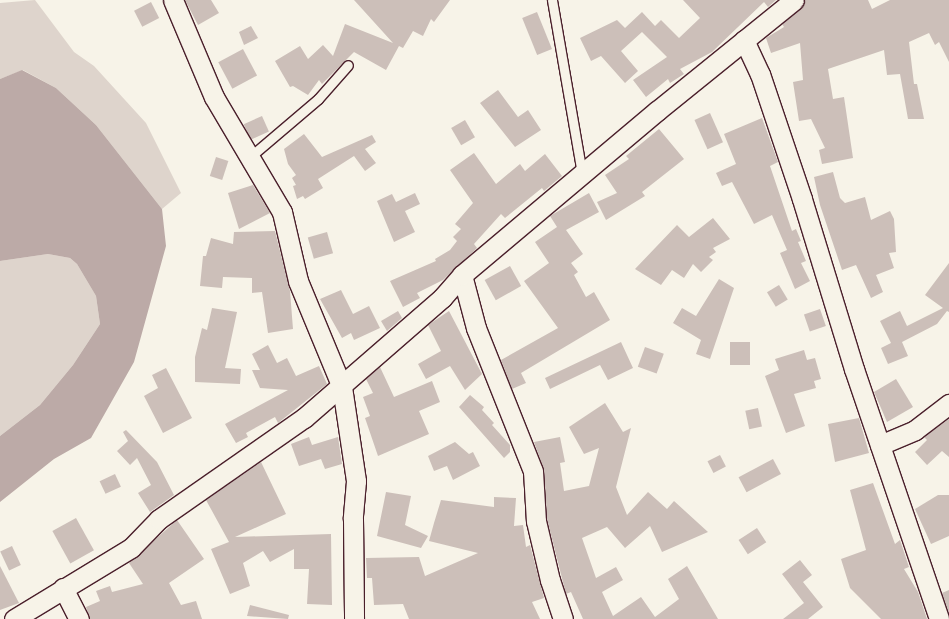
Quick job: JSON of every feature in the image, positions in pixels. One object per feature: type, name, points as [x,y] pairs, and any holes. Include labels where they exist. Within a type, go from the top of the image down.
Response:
[{"type":"street","points":[[173,0],[214,97],[251,156],[282,212],[298,281],[342,388],[356,481],[353,519],[354,619]]},
{"type":"street","points":[[14,619],[132,548],[159,519],[304,418],[342,388],[442,298],[462,275],[582,173],[794,0]]},
{"type":"street","points":[[744,40],[760,74],[880,445],[939,619]]},
{"type":"street","points":[[462,275],[476,328],[533,471],[536,521],[550,580],[563,619]]},
{"type":"street","points":[[880,445],[915,430],[949,404]]},
{"type":"street","points":[[63,588],[79,619]]},
{"type":"lane","points":[[552,0],[582,173]]},
{"type":"lane","points":[[251,156],[318,99],[348,65]]},
{"type":"shaded area","points":[[35,0],[74,52],[94,66],[146,123],[181,193],[162,209],[96,125],[56,88],[23,70],[0,79],[0,3]]},
{"type":"shaded area","points":[[22,70],[56,88],[96,125],[162,209],[166,246],[134,362],[91,438],[54,459],[0,502],[0,436],[40,405],[73,365],[100,324],[96,296],[77,264],[70,258],[48,254],[0,261],[0,79]]},
{"type":"shaded area","points":[[48,254],[70,258],[77,264],[96,296],[100,324],[73,365],[40,405],[0,436],[0,261]]},
{"type":"building","points":[[185,0],[211,0],[219,13],[198,25]]},
{"type":"building","points":[[354,0],[450,0],[434,22],[431,19],[423,36],[413,31],[403,48],[399,46],[386,70],[354,52],[322,84],[319,80],[308,95],[293,86],[290,87],[275,61],[300,46],[308,59],[323,45],[333,56],[345,24],[393,43]]},
{"type":"building","points":[[683,0],[776,0],[768,7],[764,2],[712,52],[680,69],[684,74],[670,83],[668,79],[646,97],[633,80],[667,57],[642,32],[621,51],[638,71],[625,83],[601,56],[591,61],[580,38],[617,20],[625,28],[642,12],[655,26],[661,20],[679,38],[700,18]]},
{"type":"building","points":[[805,0],[868,0],[872,9],[890,0],[949,0],[949,62],[939,42],[935,45],[929,33],[909,42],[914,84],[917,84],[924,119],[908,119],[900,74],[887,75],[884,50],[828,69],[833,99],[844,97],[853,158],[822,164],[819,150],[825,148],[811,119],[799,121],[793,82],[803,80],[800,43],[771,53],[766,38],[784,27],[782,24],[801,8]]},
{"type":"building","points":[[151,2],[159,18],[142,27],[134,11]]},
{"type":"building","points":[[537,12],[552,49],[537,55],[522,18]]},
{"type":"building","points":[[251,26],[258,38],[244,45],[239,32]]},
{"type":"building","points":[[243,49],[257,75],[232,89],[218,62]]},
{"type":"building","points":[[498,90],[518,117],[528,110],[541,130],[515,147],[480,103]]},
{"type":"building","points":[[710,113],[723,142],[707,149],[694,120]]},
{"type":"building","points":[[262,116],[269,132],[251,140],[244,124]]},
{"type":"building","points":[[762,118],[778,162],[770,166],[792,231],[796,229],[801,241],[798,242],[806,261],[801,263],[810,281],[795,289],[780,253],[787,250],[772,215],[754,224],[732,182],[722,186],[716,173],[736,164],[724,134]]},
{"type":"building","points":[[465,120],[475,137],[461,145],[451,128]]},
{"type":"building","points":[[659,129],[684,159],[642,192],[645,196],[606,220],[597,202],[617,193],[605,175],[629,159],[626,156]]},
{"type":"building","points":[[304,134],[322,157],[372,135],[376,142],[365,149],[376,163],[365,171],[354,156],[318,179],[323,188],[305,199],[303,196],[297,199],[293,186],[296,185],[292,178],[296,175],[288,164],[284,149]]},
{"type":"building","points":[[474,153],[496,184],[520,164],[525,171],[545,154],[562,176],[544,191],[542,188],[505,218],[501,214],[474,244],[477,248],[443,280],[417,293],[420,298],[403,307],[390,281],[436,261],[435,259],[450,250],[457,241],[453,237],[461,229],[455,224],[473,203],[450,170]]},
{"type":"building","points":[[216,157],[228,161],[222,180],[210,176]]},
{"type":"building","points":[[833,172],[840,198],[845,203],[865,197],[871,220],[890,211],[894,219],[896,252],[889,253],[894,268],[876,275],[883,292],[871,298],[856,265],[842,270],[820,205],[814,177]]},
{"type":"building","points":[[253,185],[270,213],[239,229],[228,193]]},
{"type":"building","points":[[415,193],[420,204],[405,211],[415,232],[394,242],[377,201],[392,194],[396,202]]},
{"type":"building","points":[[589,193],[599,212],[566,230],[583,254],[571,263],[578,272],[574,275],[586,297],[594,292],[610,320],[521,373],[526,383],[512,389],[501,360],[558,328],[524,281],[549,263],[535,242],[557,227],[550,216]]},
{"type":"building","points":[[713,218],[730,239],[713,248],[716,252],[709,257],[713,260],[701,272],[693,264],[684,278],[672,270],[661,285],[635,269],[677,225],[689,237]]},
{"type":"building","points":[[275,231],[290,291],[293,329],[268,333],[262,292],[252,293],[252,278],[223,277],[222,288],[200,286],[203,256],[206,256],[211,238],[233,244],[234,232]]},
{"type":"building","points":[[327,232],[333,253],[314,259],[308,238]]},
{"type":"building","points":[[949,263],[949,312],[947,311],[937,324],[902,342],[908,356],[888,364],[881,348],[891,343],[880,321],[900,311],[907,326],[943,308],[925,295]]},
{"type":"building","points":[[510,266],[521,286],[496,300],[485,280]]},
{"type":"building","points":[[719,279],[734,288],[710,359],[696,354],[701,340],[673,323],[682,308],[696,316]]},
{"type":"building","points":[[779,285],[788,300],[776,307],[767,292]]},
{"type":"building","points":[[341,290],[353,314],[369,306],[380,328],[354,340],[351,333],[342,338],[320,299]]},
{"type":"building","points":[[212,308],[237,312],[225,368],[241,369],[240,384],[195,382],[195,357],[202,328],[207,330]]},
{"type":"building","points":[[820,309],[826,326],[810,332],[804,315]]},
{"type":"building","points":[[398,311],[402,318],[387,331],[381,321]]},
{"type":"building","points":[[449,311],[482,374],[465,390],[450,366],[426,379],[418,364],[441,351],[428,325]]},
{"type":"building","points":[[621,342],[633,368],[608,380],[600,365],[550,389],[545,378]]},
{"type":"building","points":[[730,342],[750,342],[750,365],[730,365]]},
{"type":"building","points":[[268,345],[277,363],[287,358],[296,376],[319,366],[327,384],[278,423],[275,417],[246,433],[248,437],[236,443],[225,424],[288,390],[260,388],[252,370],[260,370],[252,354]]},
{"type":"building","points":[[645,347],[664,354],[657,374],[638,367]]},
{"type":"building","points":[[804,350],[807,360],[815,358],[821,379],[814,381],[816,388],[794,394],[805,426],[786,433],[765,376],[779,370],[775,359]]},
{"type":"building","points":[[380,367],[394,397],[432,381],[440,402],[419,411],[429,434],[378,456],[365,418],[370,416],[363,397],[373,393],[366,379]]},
{"type":"building","points":[[166,368],[192,418],[163,433],[144,396],[158,388],[152,375]]},
{"type":"building","points":[[896,379],[913,407],[887,422],[874,392]]},
{"type":"building","points":[[470,395],[484,407],[482,410],[494,423],[492,425],[510,445],[510,452],[504,458],[459,407]]},
{"type":"building","points":[[605,403],[623,432],[631,428],[616,487],[627,515],[648,492],[667,509],[674,501],[708,532],[662,552],[650,526],[625,548],[607,527],[582,538],[596,578],[616,567],[623,580],[602,592],[613,616],[641,597],[655,617],[679,599],[668,579],[687,566],[718,619],[583,619],[571,592],[566,594],[547,519],[544,470],[534,442],[560,437],[565,462],[560,463],[564,491],[589,486],[599,448],[584,454],[569,427]]},
{"type":"building","points":[[758,408],[762,427],[749,429],[745,411]]},
{"type":"building","points":[[859,418],[869,453],[835,462],[828,424]]},
{"type":"building","points":[[949,419],[949,457],[942,451],[927,465],[915,452],[927,440],[924,437]]},
{"type":"building","points":[[126,430],[157,462],[174,495],[150,512],[138,493],[151,485],[137,458],[130,465],[117,451],[128,441],[123,432]]},
{"type":"building","points":[[309,437],[312,445],[338,437],[342,464],[325,469],[321,459],[299,466],[291,444]]},
{"type":"building","points":[[455,442],[469,454],[473,452],[480,466],[453,480],[447,466],[434,471],[428,456]]},
{"type":"building","points":[[720,455],[726,467],[713,473],[708,461]]},
{"type":"building","points":[[773,459],[781,474],[747,492],[739,477]]},
{"type":"building","points":[[261,462],[286,514],[235,537],[331,534],[332,605],[307,604],[309,569],[294,569],[294,549],[270,562],[263,551],[243,563],[250,586],[230,594],[211,549],[229,542],[206,500]]},
{"type":"building","points":[[115,474],[121,487],[106,494],[100,481]]},
{"type":"building","points":[[873,483],[895,544],[900,540],[909,567],[904,569],[918,592],[927,619],[881,619],[850,588],[841,559],[866,550],[850,490]]},
{"type":"building","points":[[386,492],[411,496],[405,525],[428,536],[421,548],[377,536]]},
{"type":"building","points":[[938,495],[949,495],[949,536],[931,544],[915,509]]},
{"type":"building","points":[[494,497],[516,498],[514,526],[523,525],[526,547],[530,545],[544,598],[532,602],[540,619],[409,619],[403,604],[374,605],[372,578],[367,578],[366,558],[419,557],[425,576],[478,553],[429,541],[434,523],[441,500],[494,507]]},
{"type":"building","points":[[76,518],[94,550],[70,563],[52,531]]},
{"type":"building","points":[[177,520],[204,559],[169,583],[181,605],[196,601],[202,619],[90,619],[86,607],[100,601],[96,591],[110,586],[112,592],[143,584],[129,563]]},
{"type":"building","points":[[757,528],[766,542],[748,554],[739,540]]},
{"type":"building","points":[[12,546],[21,565],[9,571],[0,551]]},
{"type":"building","points":[[800,560],[812,575],[803,582],[823,607],[808,619],[783,619],[804,603],[782,574]]},
{"type":"building","points":[[0,566],[19,603],[0,610]]},
{"type":"building","points":[[949,590],[949,613],[942,593]]},
{"type":"building","points":[[250,605],[289,615],[288,619],[247,616]]}]
